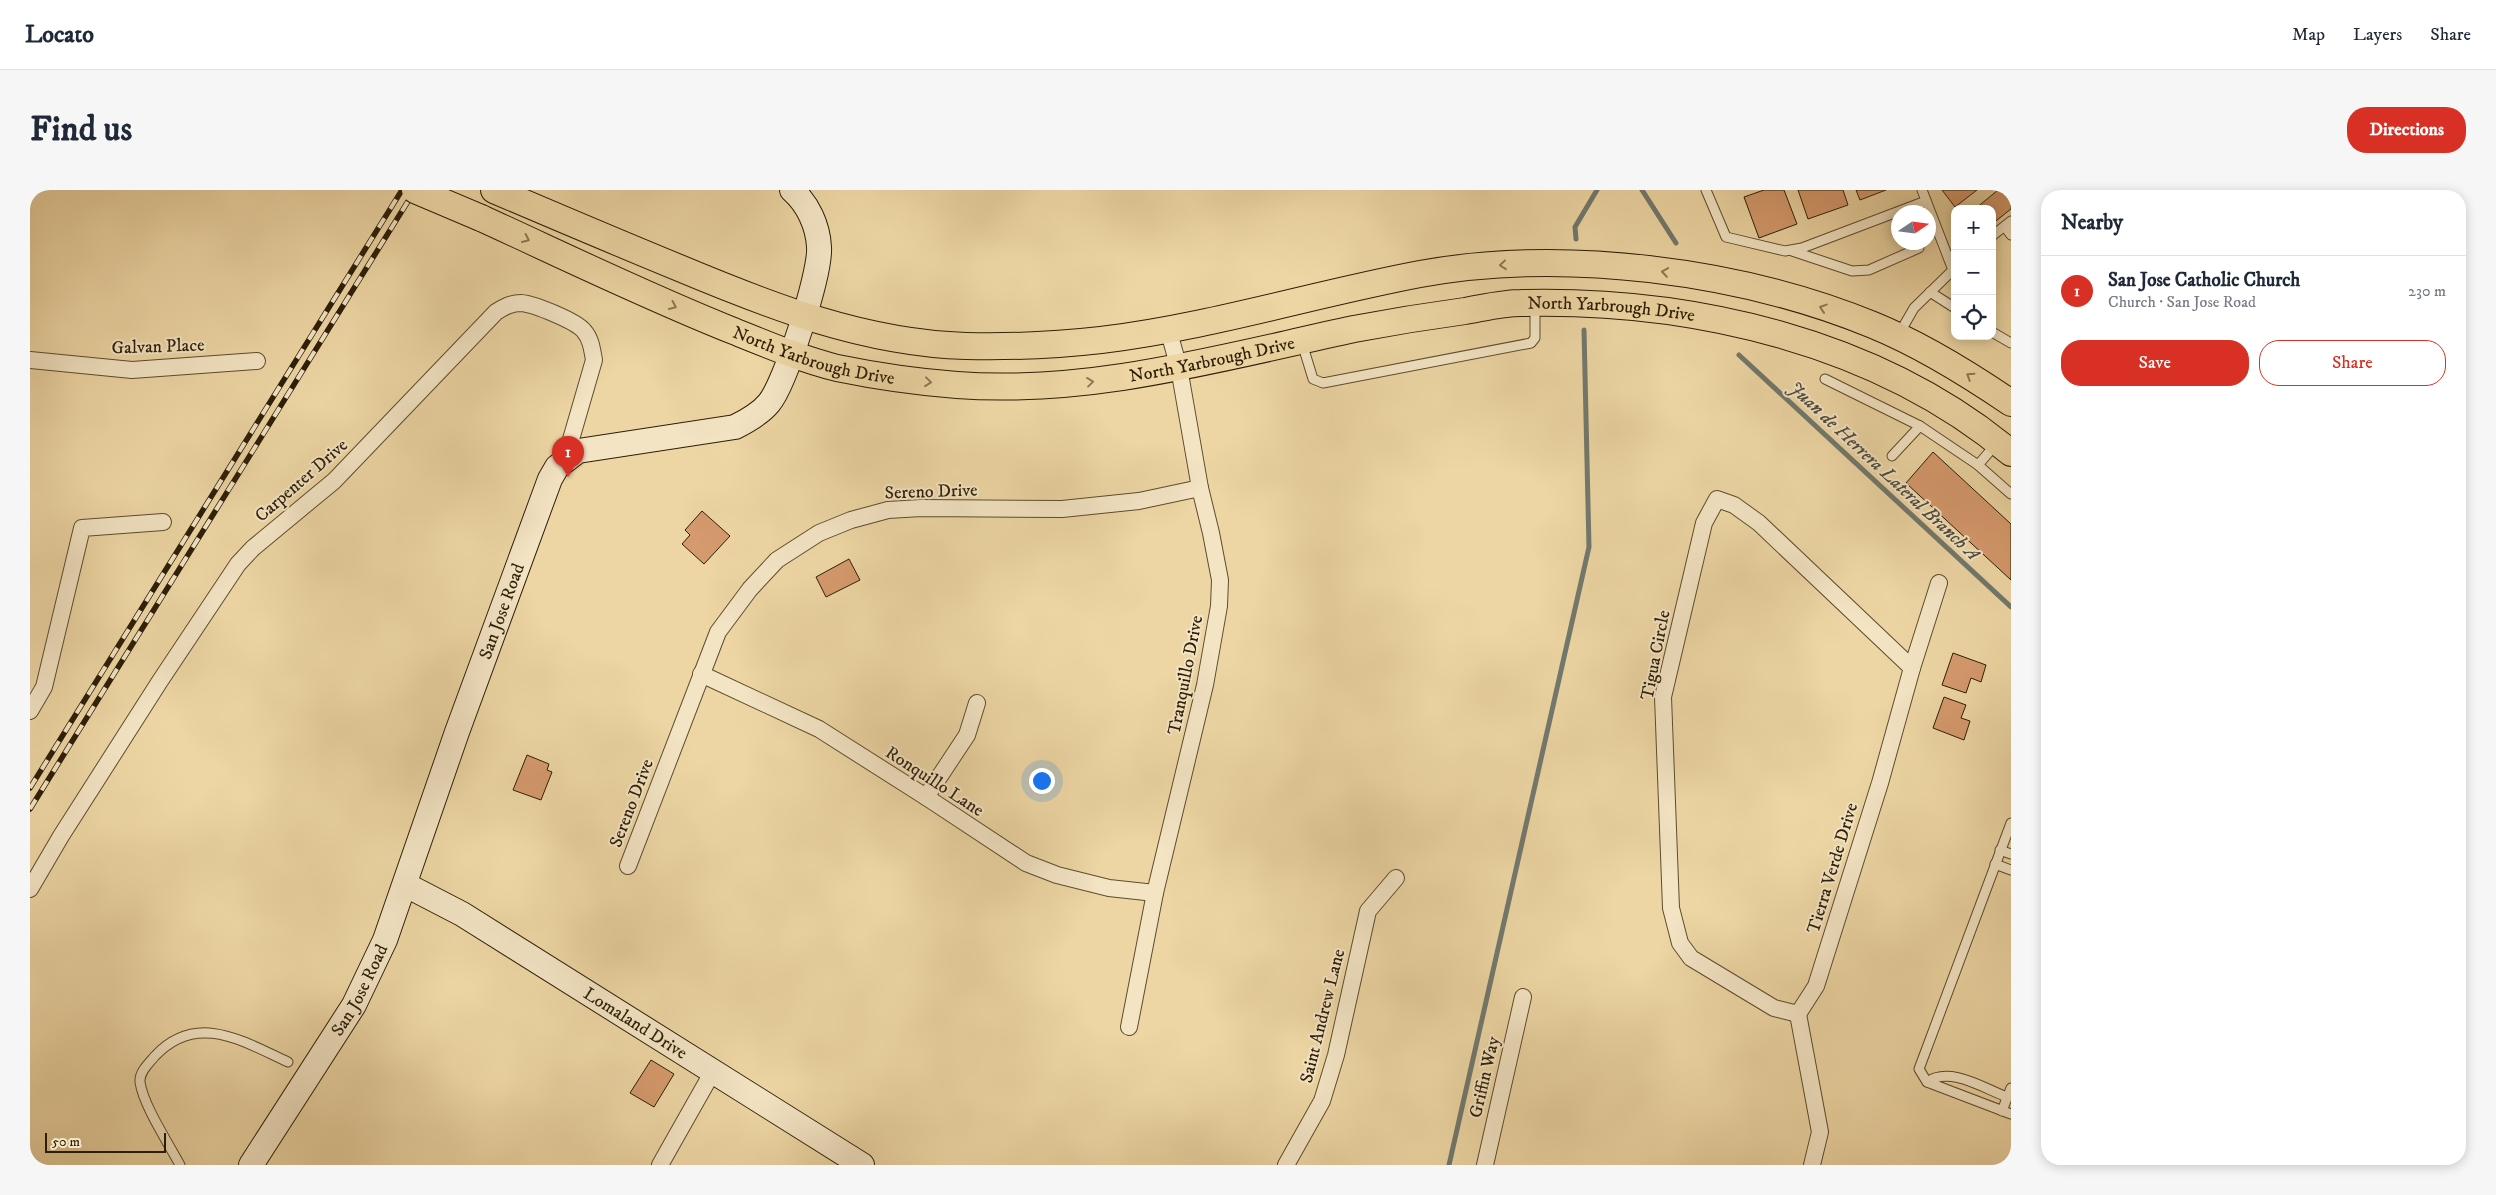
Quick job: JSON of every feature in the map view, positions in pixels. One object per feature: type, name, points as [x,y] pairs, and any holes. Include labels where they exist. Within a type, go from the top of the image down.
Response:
[{"type":"main road","name":"North Yarbrough Drive","points":[[415,190],[481,218],[691,314],[791,354],[836,367],[896,378],[957,385],[1017,387],[1084,383],[1179,368],[1409,319],[1516,303],[1580,303],[1647,308],[1728,322],[1782,336],[1836,354],[1906,383],[2007,440]]},
{"type":"main road","name":"North Yarbrough Drive","points":[[497,191],[735,292],[803,317],[865,333],[914,342],[966,346],[1028,345],[1100,340],[1168,329],[1425,273],[1535,264],[1640,268],[1767,290],[1856,319],[1949,362],[2011,403]]},
{"type":"main road","points":[[1535,264],[1535,303]]},
{"type":"street","name":"San Jose Road","points":[[251,1165],[354,1005],[385,940],[406,885],[457,732],[550,479],[565,460],[578,451],[735,427],[751,419],[769,404],[781,385],[803,317],[820,248],[818,235],[808,211],[792,190]]},
{"type":"street","name":"Carpenter Drive","points":[[30,889],[61,836],[160,681],[238,564],[253,548],[334,481],[496,312],[505,306],[522,303],[575,323],[585,331],[591,343],[594,360],[565,460]]},
{"type":"street","name":"Tranquillo Drive","points":[[1129,1027],[1155,893],[1203,694],[1219,606],[1220,580],[1200,488],[1179,368],[1168,329]]},
{"type":"street","name":"Galvan Place","points":[[30,360],[132,370],[257,361]]},
{"type":"street","name":"Sereno Drive","points":[[628,866],[718,632],[750,589],[776,560],[819,533],[851,520],[888,510],[921,508],[1062,509],[1139,501],[1200,488]]},
{"type":"street","name":"Tigua Circle","points":[[1798,1014],[1774,1008],[1691,958],[1680,943],[1671,908],[1663,697],[1704,522],[1717,499],[1734,505],[1759,523],[1912,668]]},
{"type":"street","points":[[30,711],[82,528],[163,522]]},
{"type":"street","name":"Tierra Verde Drive","points":[[1798,1014],[1816,986],[1880,783],[1912,668],[1939,583]]},
{"type":"street","name":"Ronquillo Lane","points":[[701,674],[819,729],[1026,863],[1058,875],[1109,888],[1155,893]]},
{"type":"street","points":[[926,797],[967,735],[977,703]]},
{"type":"street","name":"Saint Andrew Lane","points":[[1290,1164],[1322,1101],[1333,1064],[1368,912],[1396,878]]},
{"type":"street","name":"Lomaland Drive","points":[[406,885],[462,914],[712,1073],[862,1165]]},
{"type":"street","name":"Griffin Way","points":[[1485,1165],[1522,997]]},
{"type":"street","points":[[1798,1014],[1820,1132],[1812,1165]]},
{"type":"street","points":[[660,1165],[712,1073]]},
{"type":"lane","points":[[1706,190],[1726,238],[1792,251],[1852,271],[1869,270],[1914,250]]},
{"type":"lane","points":[[1922,190],[1951,262]]},
{"type":"lane","points":[[1792,251],[1926,201]]},
{"type":"lane","points":[[1996,233],[2008,224],[2011,235]]},
{"type":"lane","points":[[1898,337],[1914,308],[1951,272]]},
{"type":"lane","points":[[1930,292],[1951,305]]},
{"type":"lane","points":[[1302,342],[1312,379],[1323,383],[1531,343],[1535,338],[1535,303]]},
{"type":"lane","points":[[1996,334],[2011,343]]},
{"type":"lane","points":[[1825,379],[1920,426],[1978,464],[2011,494]]},
{"type":"lane","points":[[1892,456],[1920,426]]},
{"type":"lane","points":[[1978,464],[2007,440]]},
{"type":"lane","points":[[2011,823],[1919,1069],[1927,1082],[2011,1114]]},
{"type":"lane","points":[[2000,850],[2011,854]]},
{"type":"lane","points":[[1995,864],[2011,870]]},
{"type":"lane","points":[[180,1165],[151,1110],[140,1081],[144,1068],[158,1053],[174,1042],[191,1035],[211,1031],[230,1035],[288,1062]]},
{"type":"lane","points":[[1927,1082],[1935,1076],[1951,1075],[2007,1097]]},
{"type":"lane","points":[[2002,1111],[2011,1088]]},
{"type":"building","points":[[1764,190],[1784,190],[1797,224],[1759,238],[1744,197]]},
{"type":"building","points":[[1798,190],[1843,190],[1848,205],[1808,219]]},
{"type":"building","points":[[1856,190],[1886,190],[1860,200]]},
{"type":"building","points":[[1942,190],[1977,190],[1958,205],[1953,205]]},
{"type":"building","points":[[1998,190],[2011,190],[2011,209],[1996,221],[1996,205],[1980,205]]},
{"type":"building","points":[[1933,452],[2011,524],[2011,580],[1906,483]]},
{"type":"building","points":[[702,511],[730,536],[704,564],[682,544],[690,535],[685,530]]},
{"type":"building","points":[[849,559],[860,580],[826,597],[816,577]]},
{"type":"building","points":[[1953,653],[1986,665],[1981,682],[1971,678],[1966,693],[1942,685]]},
{"type":"building","points":[[1944,697],[1966,705],[1961,718],[1970,721],[1964,740],[1933,728]]},
{"type":"building","points":[[527,755],[549,764],[547,770],[552,772],[541,800],[513,790]]},
{"type":"building","points":[[651,1060],[674,1074],[654,1107],[630,1093]]},
{"type":"waterway","points":[[1576,239],[1575,227],[1597,190]]},
{"type":"waterway","points":[[1642,190],[1676,243]]},
{"type":"waterway","points":[[1449,1165],[1589,547],[1584,330]]},
{"type":"waterway","name":"Juan de Herrera Lateral Branch A","points":[[1739,355],[2011,607]]},
{"type":"railway","points":[[30,788],[402,190]]},
{"type":"railway","points":[[30,809],[415,190]]},
{"type":"place","name":"San Jose Catholic Church","points":[[568,477]]}]
